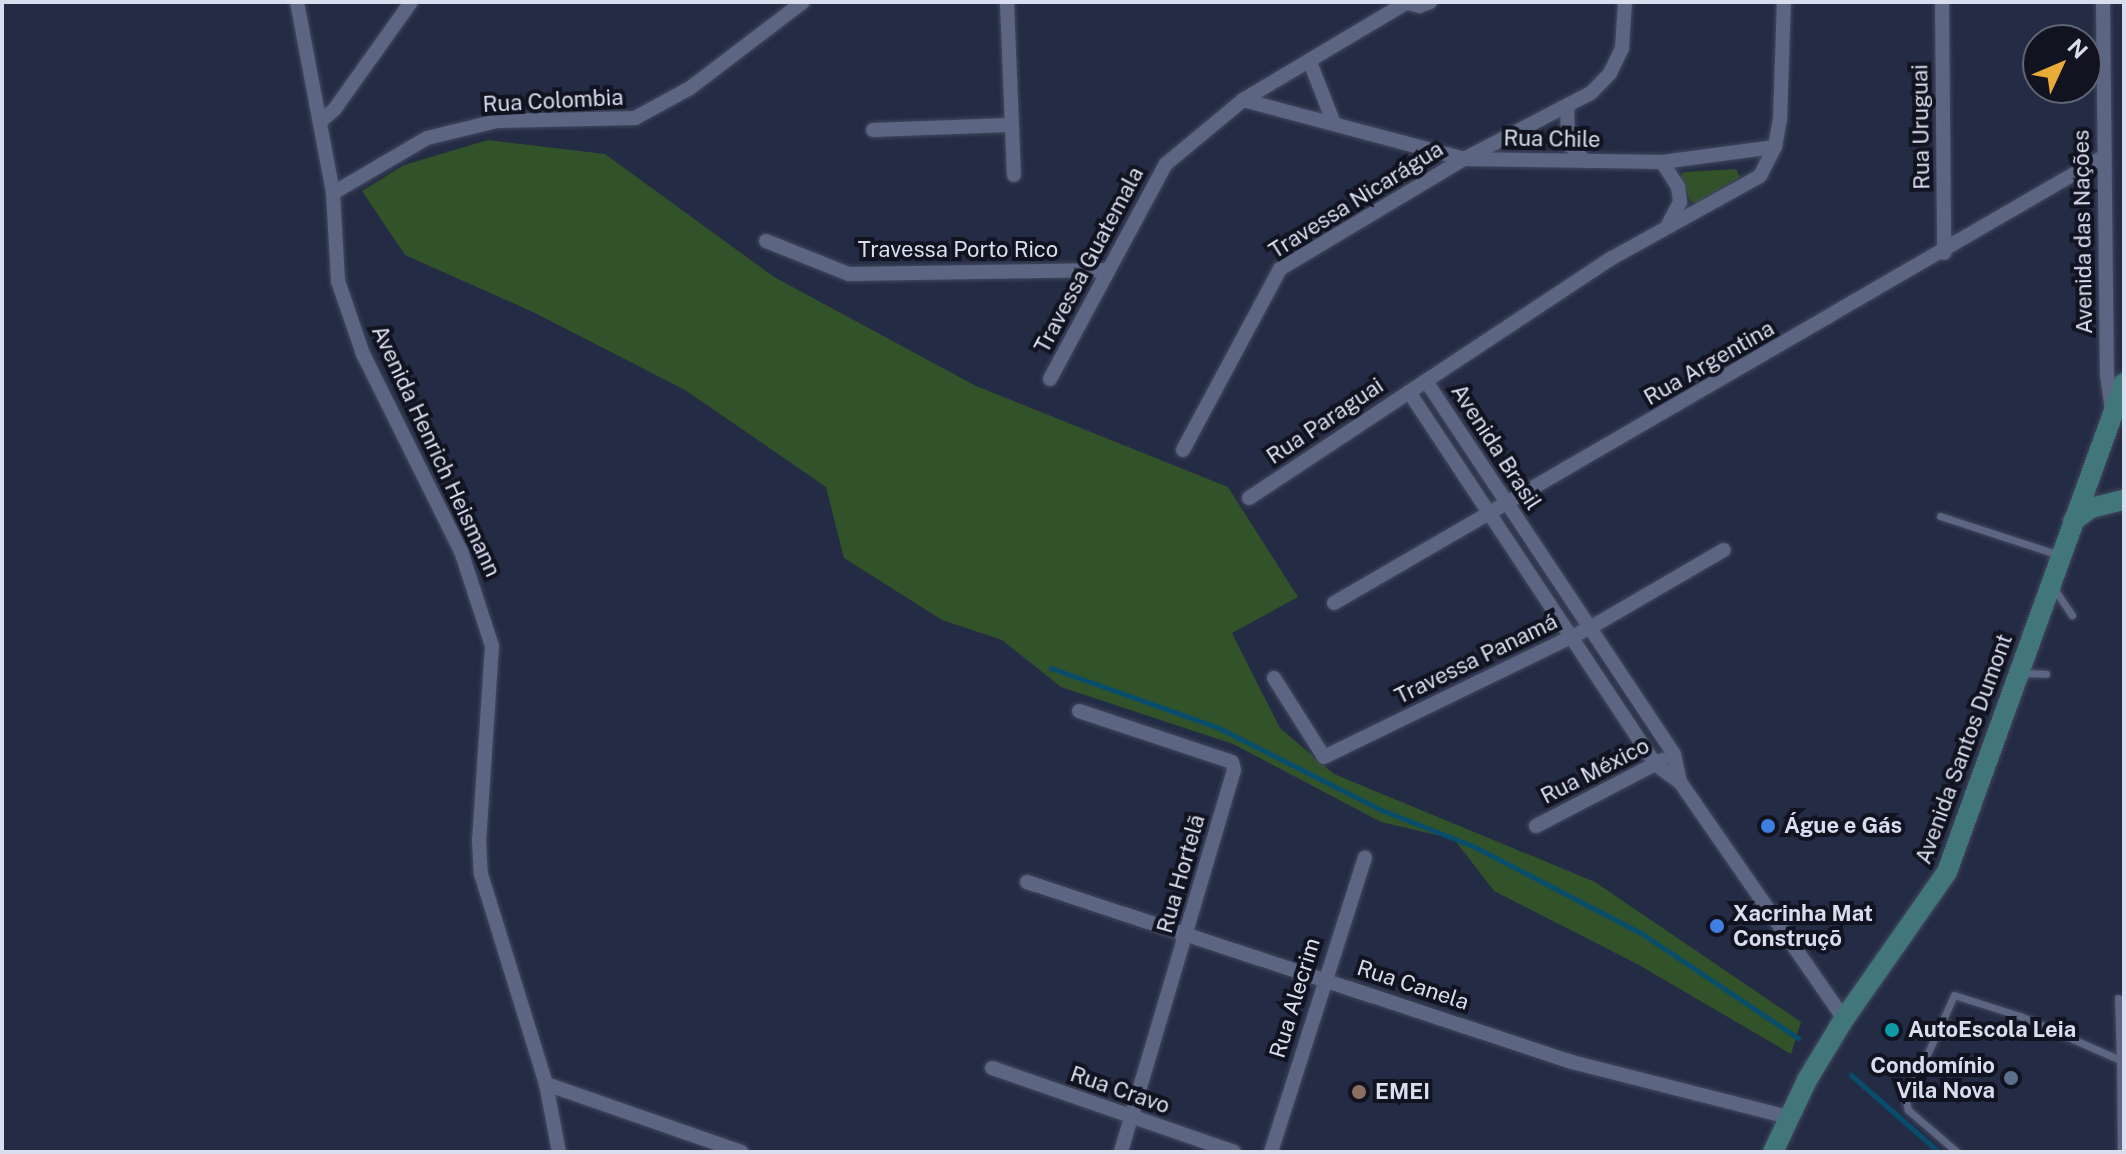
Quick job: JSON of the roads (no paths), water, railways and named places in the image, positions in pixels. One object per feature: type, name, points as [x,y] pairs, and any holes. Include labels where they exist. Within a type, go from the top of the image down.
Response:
[{"type":"street","name":"Avenida Henrich Heismann","points":[[297,2],[322,120],[333,193],[338,281],[363,354],[461,551],[492,646],[479,840],[481,874],[546,1084],[559,1152]]},
{"type":"street","points":[[322,120],[334,110],[411,2]]},
{"type":"street","name":"Rua Colombia","points":[[333,193],[427,138],[497,121],[635,118],[690,88],[803,2]]},
{"type":"street","points":[[1007,2],[1009,125],[1014,175]]},
{"type":"street","points":[[1405,2],[1430,2]]},
{"type":"street","name":"Travessa Guatemala","points":[[1050,379],[1166,164],[1243,100],[1405,2]]},
{"type":"street","name":"Travessa Nicarágua","points":[[1183,450],[1280,269],[1464,159],[1591,93],[1610,73],[1622,48],[1625,2]]},
{"type":"street","points":[[1775,147],[1785,82],[1784,2]]},
{"type":"street","name":"Rua Uruguai","points":[[1942,2],[1944,253]]},
{"type":"street","name":"Avenida das Nações","points":[[2103,2],[2107,375],[2112,414]]},
{"type":"street","points":[[1310,62],[1333,121]]},
{"type":"street","name":"Rua Chile","points":[[1243,100],[1333,121],[1464,159],[1662,162],[1775,147]]},
{"type":"street","points":[[1567,107],[1568,143],[1585,161]]},
{"type":"street","points":[[873,130],[1009,125]]},
{"type":"street","name":"Avenida Brasil","points":[[1680,782],[1674,754],[1588,629],[1426,381],[1669,223],[1760,176],[1775,147]]},
{"type":"street","name":"Rua Argentina","points":[[1334,603],[1944,253],[2103,157]]},
{"type":"street","points":[[1662,162],[1678,187],[1680,202],[1669,223]]},
{"type":"street","name":"Travessa Porto Rico","points":[[766,241],[849,274],[1108,270]]},
{"type":"street","name":"Rua Paraguai","points":[[1249,498],[1426,381]]},
{"type":"street","name":"Avenida Santos Dumont","points":[[1773,1152],[1788,1117],[1844,1019],[1947,872],[2124,383]]},
{"type":"street","name":"Avenida Brasil","points":[[1409,392],[1655,764],[1680,782],[1844,1019]]},
{"type":"street","points":[[2073,521],[2091,508],[2124,500]]},
{"type":"street","name":"Travessa Panamá","points":[[1274,678],[1324,757],[1573,637],[1724,550]]},
{"type":"street","points":[[1605,688],[1620,677]]},
{"type":"street","name":"Rua Hortelã","points":[[1079,711],[1232,762],[1234,770],[1121,1152]]},
{"type":"street","name":"Rua México","points":[[1536,826],[1674,754]]},
{"type":"street","name":"Rua Alecrim","points":[[1271,1152],[1323,979],[1365,858]]},
{"type":"street","name":"Rua Canela","points":[[1027,882],[1572,1062],[1788,1117]]},
{"type":"street","name":"Rua Cravo","points":[[992,1068],[1234,1152]]},
{"type":"street","points":[[546,1084],[741,1152]]},
{"type":"lane","points":[[1940,516],[2061,555]]},
{"type":"lane","points":[[2051,583],[2072,615]]},
{"type":"lane","points":[[2018,673],[2046,674]]},
{"type":"lane","points":[[1957,1152],[1908,1110],[1906,1101],[1954,995],[2020,1016],[2120,1060]]},
{"type":"lane","points":[[2118,998],[2121,1152]]},
{"type":"waterway","points":[[1051,668],[1217,727],[1379,809],[1473,846],[1641,933],[1798,1038]]},
{"type":"waterway","points":[[1851,1075],[1939,1152]]},
{"type":"place","name":"Águe e Gás","points":[[1768,826]]},
{"type":"place","name":"Xacrinha Mat Construçõ","points":[[1717,926]]},
{"type":"place","name":"AutoEscola Leia","points":[[1892,1030]]},
{"type":"place","name":"Condomínio Vila Nova","points":[[2011,1078]]},
{"type":"place","name":"EMEI","points":[[1359,1092]]}]
